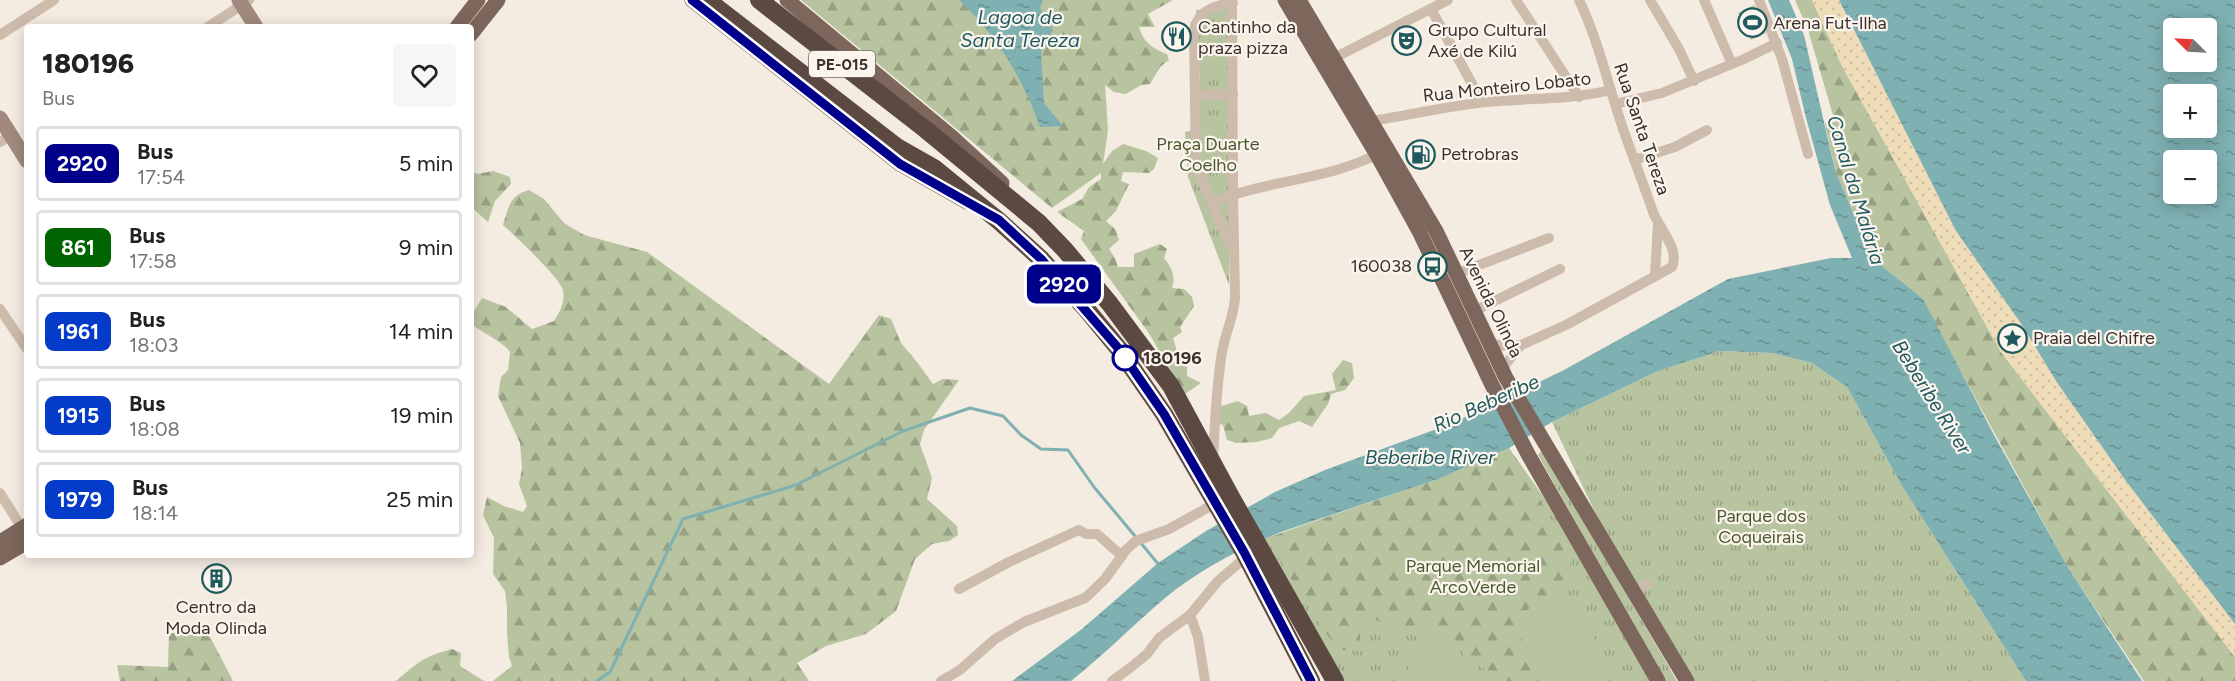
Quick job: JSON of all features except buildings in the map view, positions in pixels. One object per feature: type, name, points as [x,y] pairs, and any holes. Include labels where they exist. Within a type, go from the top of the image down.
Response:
[{"type":"highway","name":"PE-015","points":[[707,0],[897,147],[934,168],[999,220],[1041,259],[1119,349],[1164,414],[1221,502],[1249,551],[1335,681]]},
{"type":"highway","name":"PE-015","points":[[759,0],[925,129],[1039,223],[1065,250],[1172,386],[1213,462],[1221,502]]},
{"type":"highway","name":"PE-015","points":[[1249,551],[1311,681]]},
{"type":"main road","points":[[459,24],[478,0]]},
{"type":"main road","points":[[474,30],[498,0]]},
{"type":"main road","points":[[692,0],[900,164],[999,220]]},
{"type":"main road","points":[[787,0],[976,159],[1007,187],[1039,223]]},
{"type":"main road","name":"Avenida Olinda","points":[[1285,0],[1436,231],[1504,373],[1544,444],[1687,681]]},
{"type":"main road","name":"Avenida Olinda","points":[[1299,0],[1372,122],[1383,152],[1420,233],[1492,385],[1529,456],[1658,681]]},
{"type":"main road","points":[[0,542],[24,534]]},
{"type":"main road","points":[[0,558],[24,535]]},
{"type":"street","points":[[0,35],[54,0]]},
{"type":"street","points":[[1334,58],[1448,0]]},
{"type":"street","points":[[1516,0],[1579,97]]},
{"type":"street","name":"Rua Santa Tereza","points":[[1579,0],[1593,35],[1634,160],[1658,224],[1674,254],[1672,267],[1655,275]]},
{"type":"street","points":[[1650,0],[1679,49],[1694,81]]},
{"type":"street","points":[[1704,0],[1732,64]]},
{"type":"street","points":[[1759,0],[1777,43],[1808,154]]},
{"type":"street","points":[[1213,462],[1218,376],[1226,332],[1235,304],[1232,1],[1216,5],[1199,16],[1194,30],[1196,167],[1234,255]]},
{"type":"street","points":[[212,24],[243,2],[254,24]]},
{"type":"street","points":[[1431,9],[1482,102]]},
{"type":"street","points":[[1615,104],[1662,93],[1694,81],[1777,43]]},
{"type":"street","name":"Rua Monteiro Lobato","points":[[1372,122],[1482,102],[1579,97],[1611,90]]},
{"type":"street","points":[[1196,95],[1233,94]]},
{"type":"street","points":[[0,118],[5,139],[24,153]]},
{"type":"street","points":[[1634,160],[1675,147],[1707,130]]},
{"type":"street","points":[[1212,203],[1233,194],[1330,172],[1383,152]]},
{"type":"street","points":[[1489,343],[1505,346],[1521,345],[1566,325],[1655,275],[1658,224]]},
{"type":"street","points":[[1456,273],[1549,238]]},
{"type":"street","points":[[1474,311],[1560,269]]},
{"type":"street","points":[[0,309],[24,345]]},
{"type":"street","points":[[1504,373],[1521,345]]},
{"type":"street","points":[[0,493],[24,530]]},
{"type":"street","points":[[941,681],[960,670],[995,639],[1024,622],[1085,598],[1140,539],[1169,529],[1221,502]]},
{"type":"street","points":[[959,589],[1009,562],[1079,530],[1086,534],[1097,534],[1122,556]]},
{"type":"street","points":[[1112,681],[1146,654],[1160,638],[1190,615],[1218,580],[1249,551]]},
{"type":"street","points":[[1634,592],[1647,584]]},
{"type":"street","points":[[1190,615],[1198,638],[1205,681]]},
{"type":"green space","points":[[801,0],[1173,0],[1148,14],[1155,27],[1139,27],[1146,41],[1167,54],[1169,60],[1160,67],[1150,84],[1141,85],[1126,94],[1114,92],[1105,85],[1108,130],[1103,164],[1112,151],[1123,144],[1146,151],[1158,158],[1154,169],[1149,173],[1123,172],[1121,181],[1129,184],[1116,211],[1106,221],[1115,229],[1119,240],[1109,249],[1118,267],[1134,267],[1134,254],[1160,244],[1167,249],[1164,258],[1172,272],[1174,280],[1172,288],[1184,289],[1192,297],[1194,306],[1180,327],[1182,332],[1173,338],[1181,364],[1187,367],[1187,376],[1201,383],[1185,394],[1148,332],[1081,239],[1084,231],[1057,212],[1082,199],[1089,187],[1101,179],[1101,173],[1052,208]]},
{"type":"green space","points":[[1795,0],[1812,0],[1842,66],[2001,352],[2235,657],[2235,681],[2144,681],[2069,569],[1920,297],[1872,258],[1835,170],[1825,123],[1835,122],[1808,30]]},
{"type":"green space","name":"Arena Fut-Ilha","points":[[1754,5],[1766,33],[1751,40],[1738,13]]},
{"type":"green space","name":"Praça Duarte Coelho","points":[[1229,8],[1229,285],[1188,177],[1185,132],[1195,130],[1200,77],[1196,10]]},
{"type":"green space","points":[[493,171],[510,177],[511,184],[495,201],[488,222],[474,210],[474,172],[477,174]]},
{"type":"green space","points":[[529,190],[544,199],[564,223],[584,235],[647,252],[829,384],[879,315],[891,319],[901,343],[933,384],[943,379],[959,380],[924,430],[920,444],[932,478],[927,499],[957,526],[958,535],[949,541],[932,544],[915,559],[896,611],[866,634],[826,646],[797,663],[809,681],[493,681],[512,666],[509,657],[505,591],[493,574],[494,538],[483,515],[487,497],[523,512],[527,506],[519,484],[522,468],[520,443],[498,396],[501,377],[508,370],[510,352],[474,326],[474,311],[482,298],[506,307],[532,329],[554,321],[562,307],[563,299],[560,284],[503,225],[509,207],[517,195]]},
{"type":"green space","name":"Parque dos Coqueirais","points":[[1720,351],[1772,353],[1812,363],[1847,387],[1902,486],[2026,681],[1687,681],[1633,592],[1552,422],[1658,371]]},
{"type":"green space","points":[[1343,360],[1352,363],[1354,378],[1345,390],[1331,394],[1328,404],[1312,427],[1299,421],[1279,428],[1272,438],[1257,442],[1236,443],[1227,440],[1223,425],[1217,423],[1218,407],[1238,401],[1247,406],[1249,416],[1266,413],[1279,420],[1289,413],[1304,396],[1336,390],[1332,374]]},
{"type":"green space","name":"Parque Memorial ArcoVerde","points":[[1509,448],[1567,530],[1654,681],[1339,681],[1259,541],[1438,479]]},
{"type":"green space","name":"Parque Memorial ArcoVerde","points":[[1509,448],[1564,543],[1570,566],[1556,589],[1517,616],[1517,631],[1532,655],[1534,681],[1494,681],[1483,668],[1477,665],[1475,659],[1465,659],[1462,651],[1449,648],[1421,622],[1414,633],[1401,633],[1368,616],[1360,632],[1362,651],[1338,650],[1266,538],[1438,479]]},
{"type":"green space","name":"Parque Memorial ArcoVerde","points":[[1542,450],[1677,681],[1665,681],[1538,455]]},
{"type":"green space","points":[[1566,594],[1617,674],[1606,681],[1549,681],[1514,627]]},
{"type":"green space","points":[[204,625],[233,681],[120,681],[117,665],[168,667],[169,634]]},
{"type":"green space","points":[[1420,645],[1493,681],[1402,681]]},
{"type":"green space","points":[[452,649],[461,653],[460,666],[484,681],[396,681],[421,661]]},
{"type":"sand","name":"Praia del Chifre","points":[[1812,0],[1839,0],[1956,231],[2126,481],[2235,624],[2235,657],[2001,352],[1842,66]]},
{"type":"water","name":"Lagoa de Santa Tereza","points":[[959,0],[1043,0],[1040,8],[1053,30],[1041,52],[1044,103],[1063,126],[1040,127],[1026,92],[997,43]]},
{"type":"water","name":"Beberibe River","points":[[1768,0],[1789,0],[1804,35],[1835,170],[1872,258],[1923,299],[1994,435],[2069,569],[2142,681],[2026,681],[1902,486],[1847,387],[1812,363],[1772,353],[1720,351],[1658,371],[1552,422],[1509,448],[1438,479],[1281,532],[1251,545],[1206,569],[1165,598],[1071,681],[1012,681],[1082,629],[1158,563],[1206,531],[1275,492],[1325,470],[1482,410],[1564,370],[1728,279],[1831,258],[1852,258],[1830,205],[1792,59]]},
{"type":"water","points":[[1839,0],[2235,0],[2235,624],[2126,481],[2056,381],[2022,325],[1956,231]]},
{"type":"waterway","points":[[597,681],[610,672],[683,519],[796,485],[903,431],[970,408],[1003,416],[1021,435],[1041,449],[1068,450],[1094,487],[1160,566]]},
{"type":"bus line","name":"2920","points":[[692,0],[900,164],[999,220],[1041,259],[1119,349],[1164,414],[1244,552],[1311,681]]},
{"type":"place","name":"Arena Fut-Ilha","points":[[1752,23]]},
{"type":"place","name":"Cantinho da praza pizza","points":[[1177,37]]},
{"type":"place","name":"Grupo Cultural Axé de Kilú","points":[[1407,40]]},
{"type":"place","name":"Petrobras","points":[[1420,154]]},
{"type":"place","name":"160038","points":[[1433,266]]},
{"type":"place","name":"Praia del Chifre","points":[[2012,338]]},
{"type":"place","name":"180196","points":[[1125,358]]},
{"type":"place","name":"Centro da Moda Olinda","points":[[216,578]]},
{"type":"water label","name":"Canal da Malária","points":[[1856,190]]},
{"type":"water label","name":"Rio Beberibe","points":[[1486,403]]}]
